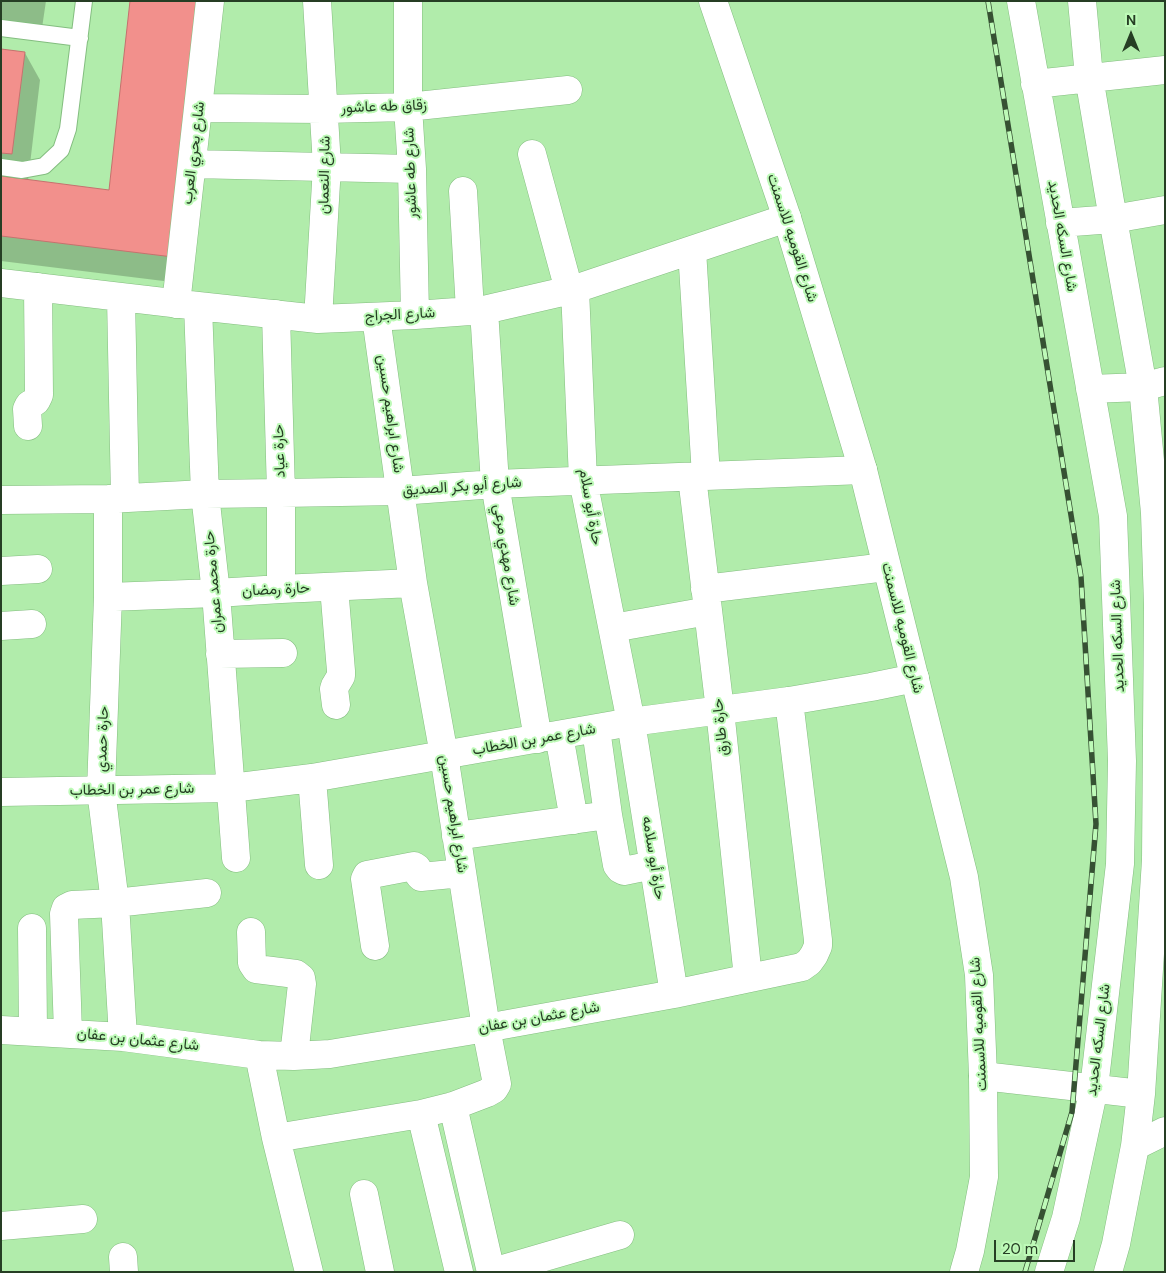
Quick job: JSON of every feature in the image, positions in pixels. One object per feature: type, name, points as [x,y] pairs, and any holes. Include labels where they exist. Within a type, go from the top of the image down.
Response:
[{"type":"street","name":"شارع بحري العرب","points":[[187,305],[192,164],[210,1]]},
{"type":"street","name":"شارع النعمان","points":[[317,1],[327,166],[318,319]]},
{"type":"street","name":"شارع طه عاشور","points":[[408,1],[408,108],[412,169],[415,315]]},
{"type":"street","name":"شارع القوميه للاسمنت","points":[[713,1],[787,218],[863,470],[964,877],[979,975],[984,1177],[970,1252],[964,1272]]},
{"type":"street","name":"شارع السكه الحديد","points":[[1021,1],[1113,516],[1122,761],[1120,864],[1094,1088],[1066,1218],[1049,1272]]},
{"type":"street","points":[[1082,1],[1089,77],[1113,219],[1154,384],[1160,513],[1160,859],[1135,1146],[1116,1244],[1108,1272]]},
{"type":"street","points":[[1035,84],[1165,70]]},
{"type":"street","name":"زقاق طه عاشور","points":[[199,108],[408,108],[568,90]]},
{"type":"street","name":"حارة أبو سلام","points":[[532,154],[572,289],[583,480],[631,722]]},
{"type":"street","points":[[192,164],[412,169]]},
{"type":"street","name":"شارع مهدي مرعي","points":[[463,191],[495,484],[548,737],[574,820]]},
{"type":"street","points":[[1060,223],[1113,219],[1165,210]]},
{"type":"street","name":"شارع الجراج","points":[[1,283],[318,319],[477,310],[572,289],[787,218]]},
{"type":"street","name":"حارة طارق","points":[[692,250],[699,477],[707,600],[748,978]]},
{"type":"street","points":[[28,426],[27,409],[40,395],[38,287]]},
{"type":"street","name":"حارة حمدي","points":[[122,297],[117,499],[108,596],[101,790],[115,903],[123,1037]]},
{"type":"street","name":"حارة محمد عمران","points":[[187,305],[216,593],[236,858]]},
{"type":"street","name":"حارة عياد","points":[[276,314],[281,493],[281,589]]},
{"type":"street","name":"شارع ابراهيم حسين","points":[[276,1138],[421,1114],[453,1106],[492,1092],[496,1086],[444,755],[413,584],[376,317]]},
{"type":"street","points":[[1090,389],[1154,384]]},
{"type":"street","name":"شارع أبو بكر الصديق","points":[[1,500],[117,499],[205,494],[400,491],[583,480],[863,470]]},
{"type":"street","points":[[1113,516],[1160,513]]},
{"type":"street","points":[[613,628],[707,600],[886,567]]},
{"type":"street","points":[[1,571],[38,569]]},
{"type":"street","name":"حارة رمضان","points":[[108,596],[413,584]]},
{"type":"street","points":[[334,587],[341,671],[341,676],[334,689],[336,705]]},
{"type":"street","points":[[1,626],[32,624]]},
{"type":"street","points":[[220,654],[283,653]]},
{"type":"street","name":"شارع عمر بن الخطاب","points":[[1,792],[231,788],[312,778],[631,722],[789,701],[915,678]]},
{"type":"street","name":"شارع عثمان بن عفان","points":[[1,1030],[123,1037],[259,1055],[330,1054],[674,994],[802,967],[809,962],[818,946],[789,701]]},
{"type":"street","name":"حارة أبو سلامه","points":[[631,722],[674,994]]},
{"type":"street","points":[[596,729],[617,865],[624,871],[654,865]]},
{"type":"street","points":[[1122,761],[1161,759]]},
{"type":"street","points":[[312,778],[319,865]]},
{"type":"street","points":[[456,836],[608,815]]},
{"type":"street","points":[[1120,864],[1160,859]]},
{"type":"street","points":[[375,946],[365,879],[367,874],[414,866],[421,877],[462,873]]},
{"type":"street","points":[[68,1033],[64,911],[72,905],[115,903],[207,893]]},
{"type":"street","points":[[32,928],[33,1031]]},
{"type":"street","points":[[251,932],[252,963],[256,968],[296,974],[301,978],[302,984],[294,1056]]},
{"type":"street","points":[[259,1055],[276,1138],[309,1272]]},
{"type":"street","points":[[983,1076],[1141,1094]]},
{"type":"street","points":[[453,1106],[492,1272],[620,1235]]},
{"type":"street","points":[[421,1114],[459,1272]]},
{"type":"street","points":[[1135,1146],[1165,1131]]},
{"type":"street","points":[[364,1194],[380,1272]]},
{"type":"street","points":[[1,1226],[83,1219]]},
{"type":"lane","points":[[1,167],[22,170],[44,166],[61,150],[68,129],[84,1]]},
{"type":"lane","points":[[1,28],[80,38]]},
{"type":"building","points":[[130,1],[201,1],[173,257],[1,236],[1,176],[109,190]]},
{"type":"building","points":[[1,49],[25,52],[12,154],[1,153]]},
{"type":"railway","points":[[988,1],[1081,577],[1096,824],[1072,1112],[1025,1272]]}]
